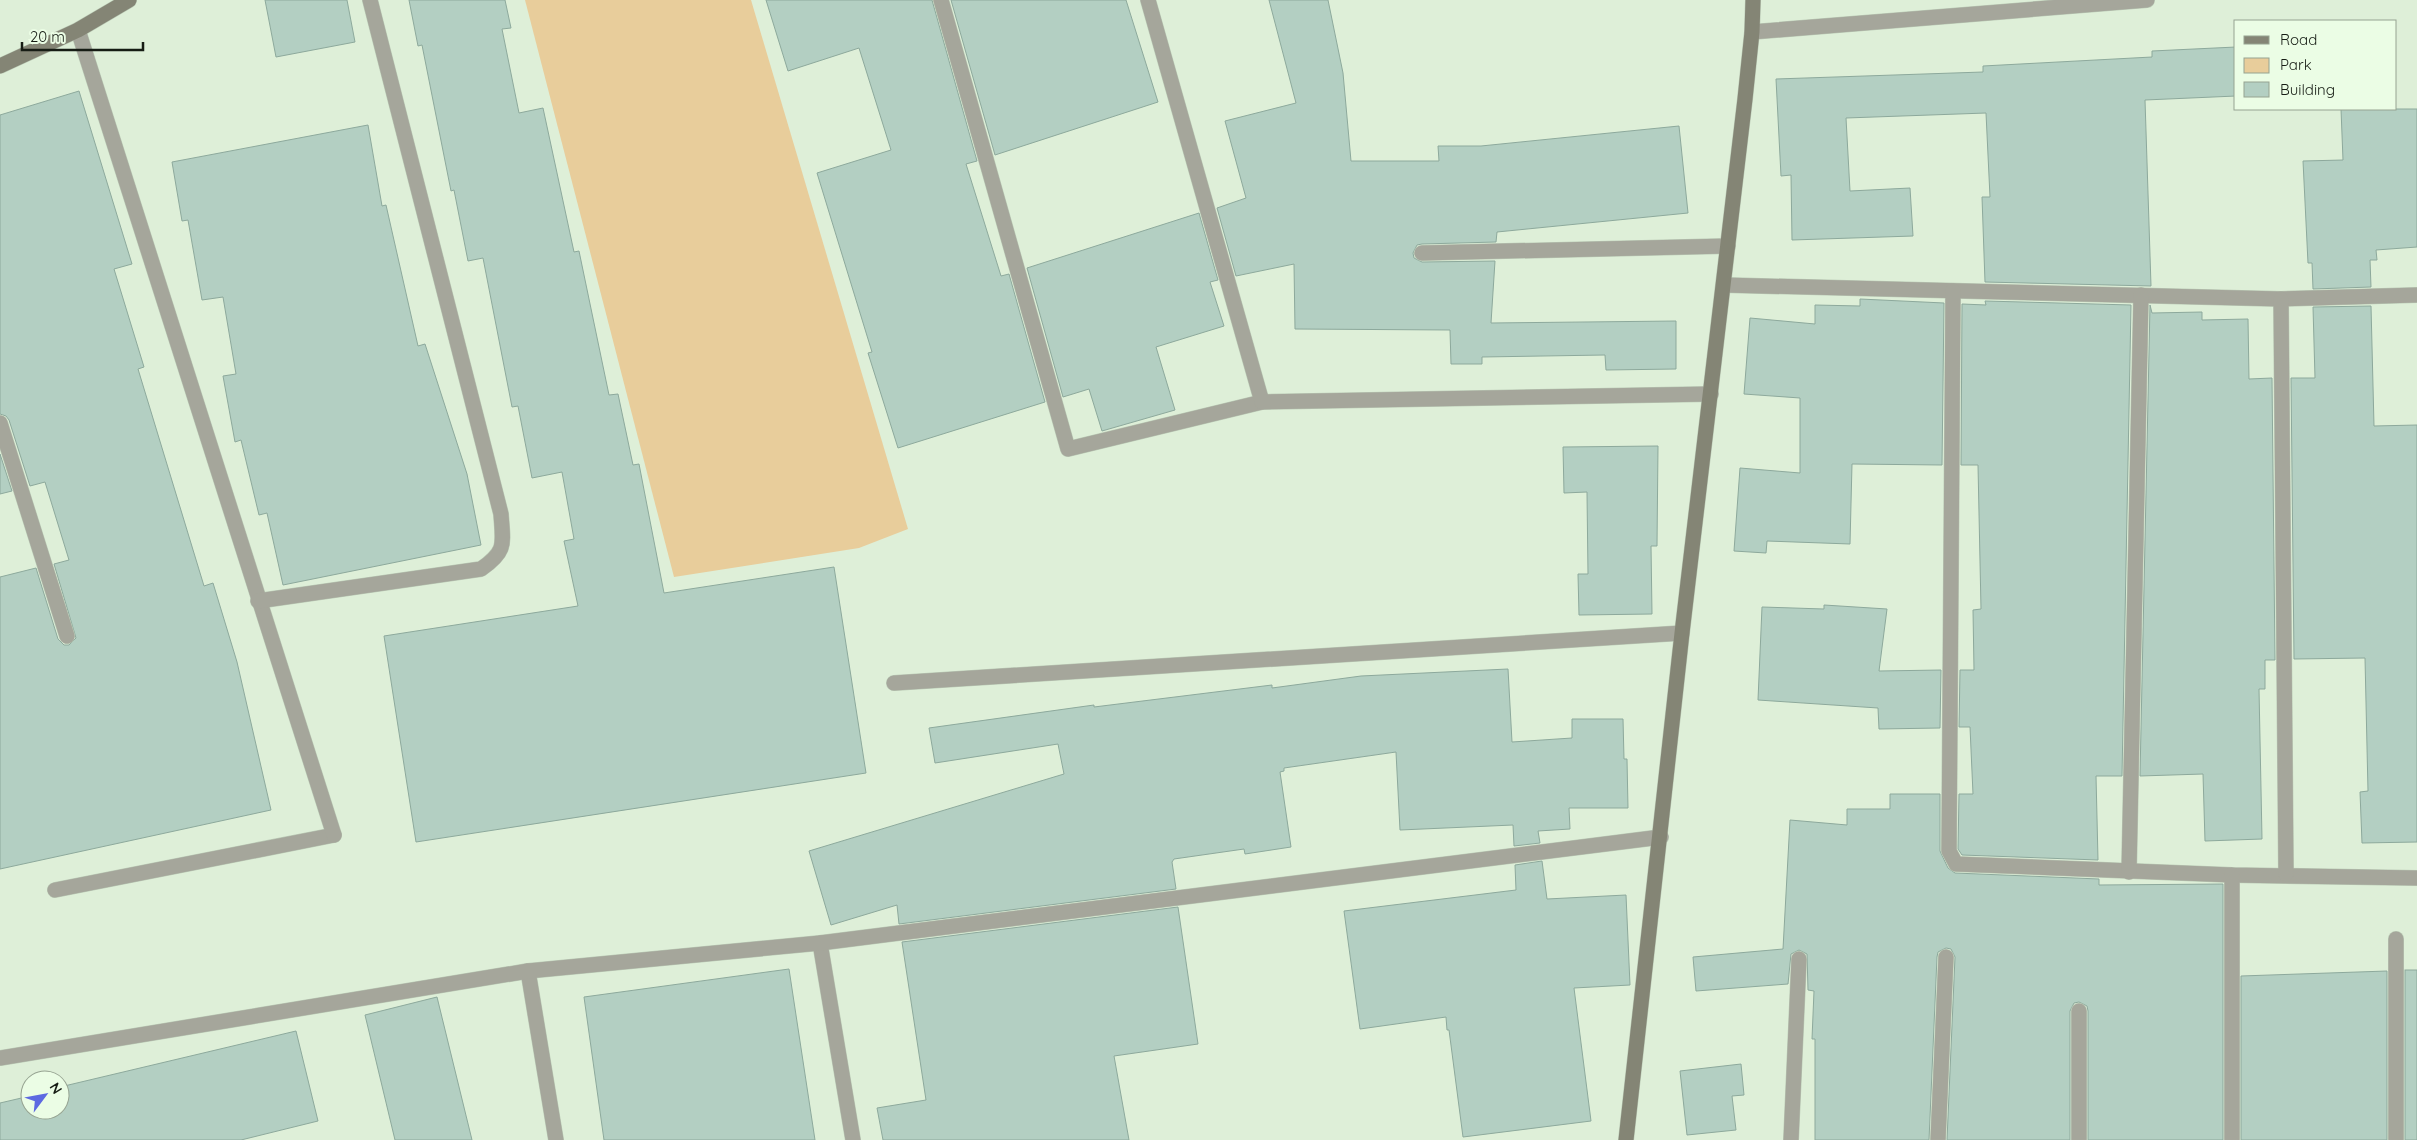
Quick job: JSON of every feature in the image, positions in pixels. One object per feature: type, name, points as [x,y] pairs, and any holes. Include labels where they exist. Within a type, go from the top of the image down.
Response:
[{"type":"street","points":[[0,66],[78,30],[129,0]]},
{"type":"street","points":[[258,601],[481,569],[497,558],[503,544],[502,514],[370,0]]},
{"type":"street","points":[[941,0],[1068,449],[1262,402],[1711,394]]},
{"type":"street","points":[[1148,0],[1262,402]]},
{"type":"street","points":[[1626,1140],[1661,837],[1682,633],[1724,285],[1752,32],[1753,0]]},
{"type":"street","points":[[1752,32],[2147,0]]},
{"type":"street","points":[[54,890],[334,835],[258,601],[78,30]]},
{"type":"street","points":[[1422,253],[1728,246]]},
{"type":"street","points":[[1724,285],[2281,299],[2417,295]]},
{"type":"street","points":[[1953,290],[1949,851],[1956,864],[1963,866],[2128,872],[2417,878]]},
{"type":"street","points":[[2128,872],[2141,295]]},
{"type":"street","points":[[2281,299],[2286,874]]},
{"type":"street","points":[[0,423],[67,636]]},
{"type":"street","points":[[894,683],[1682,633]]},
{"type":"street","points":[[0,1058],[528,971],[820,943],[1661,837]]},
{"type":"street","points":[[2232,875],[2232,1140]]},
{"type":"street","points":[[2396,939],[2396,1140]]},
{"type":"street","points":[[820,943],[852,1140]]},
{"type":"street","points":[[1938,1140],[1946,957]]},
{"type":"street","points":[[1791,1140],[1799,959]]},
{"type":"street","points":[[528,971],[556,1140]]},
{"type":"street","points":[[2079,1011],[2079,1140]]},
{"type":"green space","points":[[525,0],[751,0],[908,529],[859,548],[674,577]]},
{"type":"building","points":[[265,0],[347,0],[355,42],[276,57]]},
{"type":"building","points":[[409,0],[505,0],[511,28],[502,29],[519,113],[543,108],[574,252],[579,251],[609,395],[618,394],[633,465],[639,464],[664,593],[834,567],[866,773],[416,842],[384,636],[578,606],[564,541],[574,539],[562,472],[532,478],[518,406],[512,407],[483,258],[468,261],[454,190],[451,191],[422,45],[418,46]]},
{"type":"building","points":[[766,0],[932,0],[977,161],[966,164],[1001,276],[1009,274],[1045,402],[898,448],[868,353],[872,352],[817,173],[891,150],[859,48],[788,71]]},
{"type":"building","points":[[951,0],[1126,0],[1158,102],[995,155]]},
{"type":"building","points":[[1269,0],[1328,0],[1343,73],[1351,161],[1439,161],[1438,146],[1481,146],[1679,126],[1688,213],[1497,232],[1496,242],[1422,244],[1417,245],[1413,253],[1414,258],[1422,262],[1495,261],[1491,323],[1676,321],[1676,369],[1606,370],[1605,355],[1482,357],[1482,364],[1451,364],[1450,330],[1295,329],[1294,264],[1236,276],[1217,208],[1246,198],[1225,121],[1296,103]]},
{"type":"building","points":[[2234,47],[2234,96],[2145,100],[2151,286],[1985,282],[1982,197],[1990,197],[1986,113],[1846,118],[1850,191],[1910,188],[1913,236],[1792,240],[1791,175],[1781,176],[1776,79],[1983,72],[1983,66],[2152,57],[2152,51]]},
{"type":"building","points":[[79,91],[132,264],[114,269],[144,367],[138,369],[204,586],[213,583],[237,662],[271,810],[0,869],[0,577],[36,568],[58,639],[64,645],[69,645],[76,638],[54,564],[69,560],[45,482],[30,486],[9,420],[6,416],[0,414],[0,115]]},
{"type":"building","points":[[2417,109],[2417,247],[2376,250],[2377,260],[2370,260],[2371,287],[2313,289],[2312,263],[2308,263],[2303,161],[2343,160],[2341,110]]},
{"type":"building","points":[[368,125],[382,206],[386,205],[418,346],[425,344],[467,474],[481,545],[283,585],[267,513],[259,515],[241,440],[235,442],[223,376],[236,374],[223,297],[202,300],[188,220],[182,221],[172,162]]},
{"type":"building","points":[[1199,213],[1218,280],[1210,282],[1224,326],[1156,347],[1175,410],[1102,431],[1089,389],[1063,397],[1027,268]]},
{"type":"building","points":[[1860,299],[1944,303],[1942,465],[1852,464],[1850,544],[1767,541],[1766,553],[1734,551],[1740,468],[1800,473],[1800,398],[1744,394],[1750,318],[1815,324],[1815,305],[1860,306]]},
{"type":"building","points":[[1985,301],[2131,305],[2122,776],[2096,776],[2098,860],[1962,855],[1958,849],[1959,794],[1973,794],[1970,727],[1959,727],[1960,670],[1974,670],[1973,610],[1981,609],[1978,465],[1961,465],[1962,304],[1986,305]]},
{"type":"building","points":[[2150,305],[2152,313],[2202,312],[2202,320],[2248,319],[2249,379],[2272,378],[2275,660],[2265,660],[2265,689],[2259,689],[2262,839],[2205,841],[2203,774],[2140,776]]},
{"type":"building","points":[[2371,306],[2374,426],[2417,425],[2417,842],[2362,843],[2360,792],[2368,791],[2365,658],[2294,659],[2291,378],[2315,378],[2313,307]]},
{"type":"building","points":[[1658,446],[1657,546],[1651,546],[1652,614],[1579,615],[1578,574],[1588,574],[1587,492],[1564,493],[1563,447]]},
{"type":"building","points":[[0,454],[12,491],[0,494]]},
{"type":"building","points":[[1824,605],[1887,609],[1879,671],[1941,670],[1940,728],[1879,729],[1878,708],[1758,700],[1762,607],[1824,609]]},
{"type":"building","points":[[1508,669],[1512,742],[1572,738],[1572,719],[1623,719],[1624,759],[1627,759],[1628,808],[1569,808],[1570,829],[1538,831],[1540,843],[1514,846],[1513,825],[1400,830],[1396,752],[1284,768],[1284,771],[1280,772],[1291,847],[1245,854],[1244,849],[1174,859],[1172,862],[1176,889],[899,924],[897,905],[831,925],[809,851],[1064,774],[1058,744],[935,763],[929,728],[1094,705],[1094,707],[1272,685],[1272,688],[1361,676]]},
{"type":"building","points":[[1890,794],[1940,794],[1940,851],[1948,868],[1955,873],[2099,879],[2099,885],[2223,884],[2223,1140],[2088,1140],[2088,1011],[2087,1006],[2079,1002],[2074,1003],[2070,1011],[2070,1140],[1947,1140],[1955,957],[1951,949],[1946,948],[1938,952],[1937,957],[1929,1140],[1815,1140],[1815,1039],[1812,1039],[1814,991],[1808,990],[1807,954],[1799,950],[1791,954],[1788,984],[1696,991],[1693,957],[1783,949],[1790,820],[1847,825],[1847,809],[1890,809]]},
{"type":"building","points":[[1542,861],[1547,899],[1626,895],[1630,985],[1574,988],[1591,1121],[1463,1137],[1446,1017],[1360,1029],[1344,911],[1516,890],[1515,865]]},
{"type":"building","points":[[1178,907],[1198,1044],[1114,1056],[1129,1140],[883,1140],[877,1108],[926,1100],[902,942]]},
{"type":"building","points":[[789,969],[815,1140],[604,1140],[584,997]]},
{"type":"building","points":[[2405,970],[2417,970],[2417,1140],[2405,1140]]},
{"type":"building","points":[[2387,971],[2387,1140],[2241,1140],[2241,976]]},
{"type":"building","points":[[437,997],[472,1140],[395,1140],[365,1015]]},
{"type":"building","points":[[296,1031],[318,1121],[241,1140],[0,1140],[0,1103],[20,1098],[20,1120],[70,1120],[70,1085]]},
{"type":"building","points":[[1741,1064],[1744,1095],[1732,1096],[1736,1130],[1687,1135],[1680,1071]]}]
